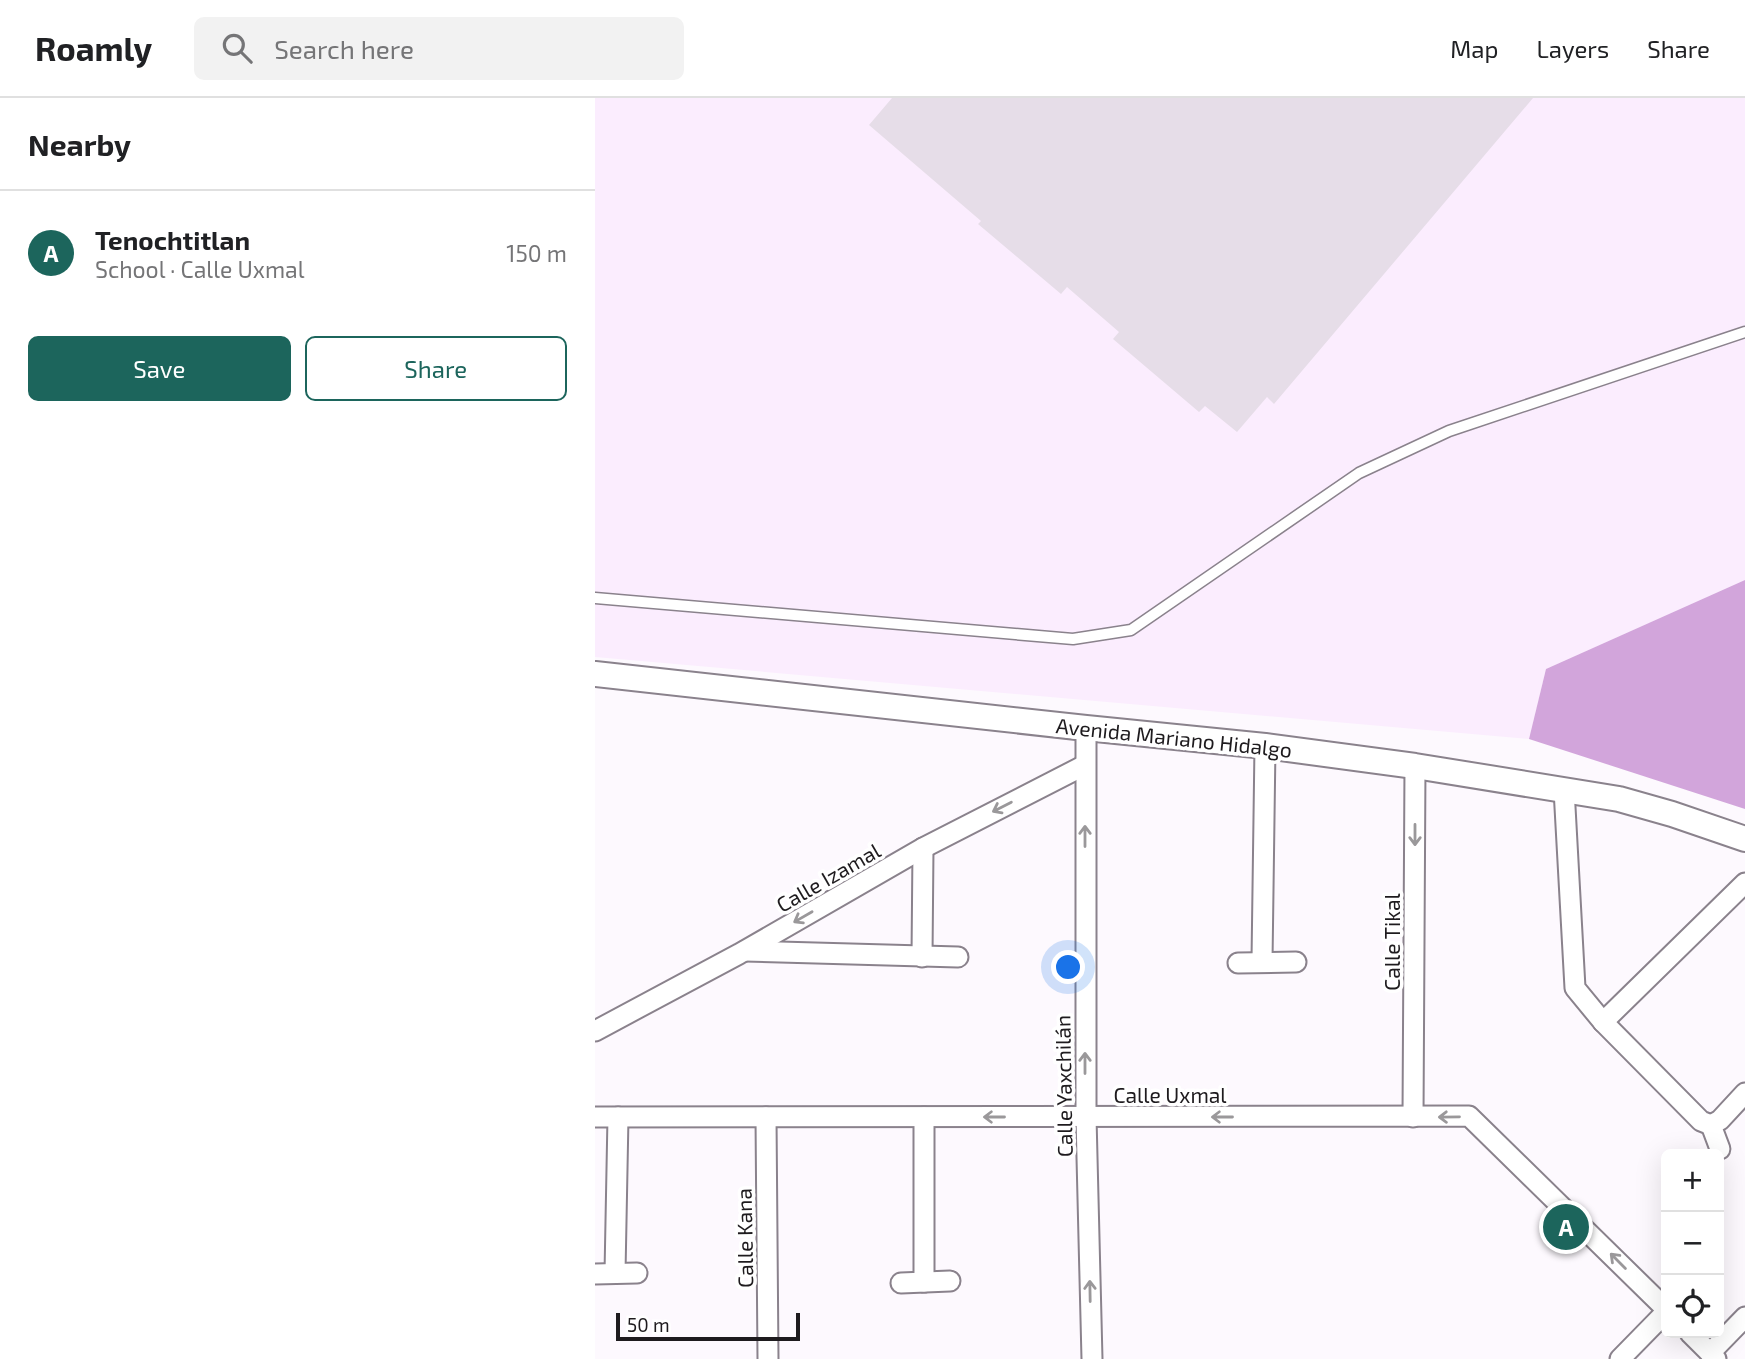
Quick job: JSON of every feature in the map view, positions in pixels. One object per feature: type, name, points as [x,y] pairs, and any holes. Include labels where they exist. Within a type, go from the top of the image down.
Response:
[{"type":"street","name":"Avenida Mariano Hidalgo","points":[[595,674],[1265,746],[1415,766],[1619,799],[1745,839]]},
{"type":"street","name":"Calle Yaxchilán","points":[[1086,728],[1086,1117],[1092,1359]]},
{"type":"street","points":[[1262,961],[1265,746]]},
{"type":"street","name":"Calle Izamal","points":[[595,1031],[744,951],[923,848],[1085,765]]},
{"type":"street","name":"Calle Tikal","points":[[1413,1117],[1415,766]]},
{"type":"street","points":[[1564,789],[1575,988],[1603,1022],[1701,1121],[1711,1125],[1720,1149]]},
{"type":"street","points":[[922,957],[923,848]]},
{"type":"street","points":[[1603,1022],[1745,883]]},
{"type":"street","points":[[744,951],[958,957]]},
{"type":"street","points":[[1238,963],[1296,962]]},
{"type":"street","points":[[1711,1125],[1720,1120],[1745,1093]]},
{"type":"street","name":"Calle Uxmal","points":[[595,1117],[1469,1116],[1661,1305]]},
{"type":"street","points":[[615,1273],[618,1117]]},
{"type":"street","name":"Calle Kana","points":[[766,1117],[768,1359]]},
{"type":"street","points":[[924,1117],[924,1282]]},
{"type":"street","points":[[595,1274],[637,1273]]},
{"type":"street","points":[[901,1283],[950,1281]]},
{"type":"street","points":[[1620,1359],[1661,1315]]},
{"type":"street","points":[[1695,1338],[1713,1356],[1745,1317]]},
{"type":"lane","points":[[595,598],[1073,639],[1131,630],[1359,473],[1449,431],[1745,332]]},
{"type":"shaded area","points":[[595,98],[1745,98],[1745,580],[1546,669],[1529,739],[595,657]]},
{"type":"shaded area","points":[[1745,580],[1745,809],[1529,739],[1546,669]]},
{"type":"building","points":[[892,98],[1533,98],[1274,404],[1267,397],[1237,432],[1205,406],[1199,412],[1113,339],[1119,332],[1067,287],[1061,294],[978,224],[981,221],[869,125]]},
{"type":"place","name":"Tenochtitlan","points":[[1566,1227]]}]
